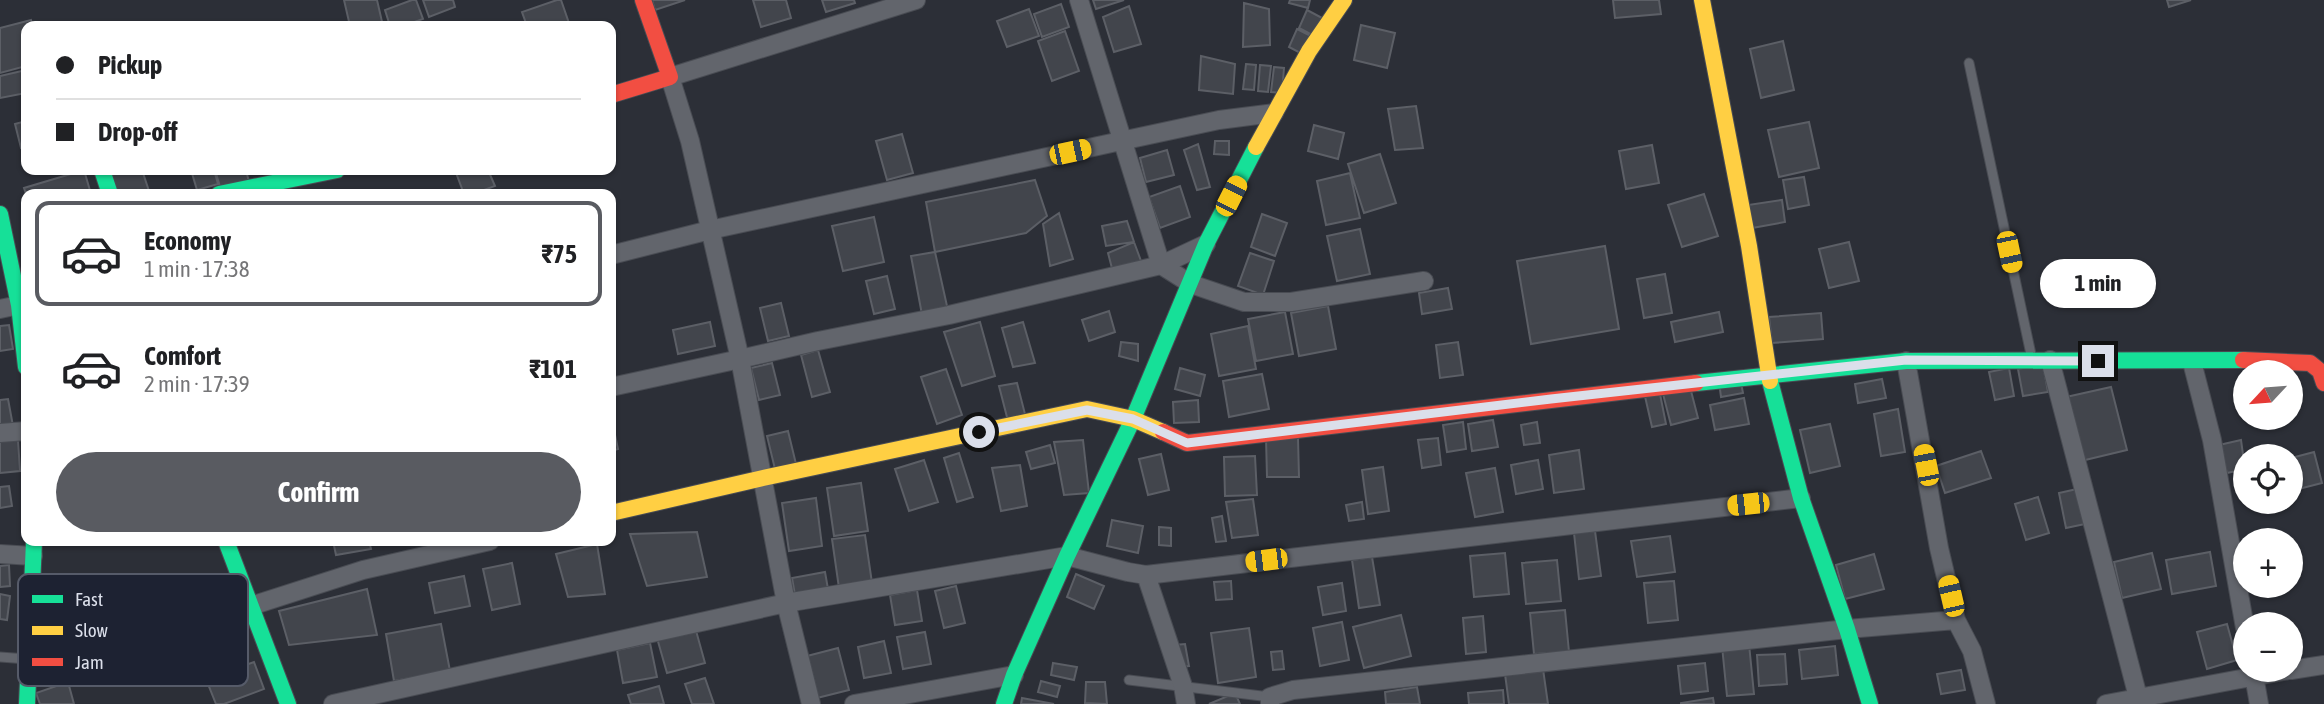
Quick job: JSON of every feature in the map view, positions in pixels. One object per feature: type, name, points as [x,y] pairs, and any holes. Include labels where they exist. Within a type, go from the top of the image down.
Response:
[{"type":"street","points":[[643,0],[690,141],[740,359],[786,603],[811,704]]},
{"type":"street","points":[[616,93],[916,0]]},
{"type":"street","points":[[1079,0],[1161,265],[1191,284],[1244,302],[1292,302],[1424,281]]},
{"type":"street","points":[[1004,704],[1014,675],[1067,556],[1133,419],[1206,244],[1309,51],[1344,0]]},
{"type":"street","points":[[1702,0],[1749,246],[1768,374],[1801,498],[1870,704]]},
{"type":"street","points":[[616,254],[710,230],[1219,120],[1274,113]]},
{"type":"street","points":[[244,189],[312,175]]},
{"type":"street","points":[[0,214],[21,320]]},
{"type":"street","points":[[616,386],[1161,265],[1206,244]]},
{"type":"street","points":[[0,309],[19,305]]},
{"type":"street","points":[[1906,360],[1939,548],[1956,620],[1972,651],[1986,704]]},
{"type":"street","points":[[616,512],[1087,410],[1133,419],[1187,443],[1906,360],[2230,360],[2310,363],[2320,371],[2324,383]]},
{"type":"street","points":[[2042,360],[2138,697]]},
{"type":"street","points":[[2192,362],[2212,440],[2242,612]]},
{"type":"street","points":[[0,433],[21,431]]},
{"type":"street","points":[[332,704],[786,603],[1067,556],[1146,575],[1801,498]]},
{"type":"street","points":[[228,546],[238,574]]},
{"type":"street","points":[[250,606],[363,570],[467,546]]},
{"type":"street","points":[[0,554],[34,548],[33,574]]},
{"type":"street","points":[[1146,575],[1184,695]]},
{"type":"street","points":[[248,601],[288,704]]},
{"type":"street","points":[[1270,700],[1293,690],[1847,629],[1956,620]]},
{"type":"street","points":[[2303,668],[2324,665]]},
{"type":"street","points":[[854,704],[1014,675]]},
{"type":"street","points":[[2106,704],[2233,677]]},
{"type":"street","points":[[2255,682],[2259,704]]},
{"type":"street","points":[[27,686],[27,704]]},
{"type":"lane","points":[[1969,64],[2042,360]]},
{"type":"lane","points":[[0,657],[18,658]]},
{"type":"lane","points":[[1129,680],[1184,695],[1270,700]]},
{"type":"building","points":[[344,0],[377,0],[382,21],[349,21]]},
{"type":"building","points":[[416,0],[423,19],[388,21],[385,10]]},
{"type":"building","points":[[423,0],[453,0],[455,7],[429,17]]},
{"type":"building","points":[[561,0],[568,21],[525,21],[522,12]]},
{"type":"building","points":[[652,0],[685,0],[655,10]]},
{"type":"building","points":[[753,0],[786,0],[791,18],[761,27]]},
{"type":"building","points":[[822,0],[854,0],[855,3],[826,12]]},
{"type":"building","points":[[1093,0],[1124,0],[1096,9]]},
{"type":"building","points":[[1290,0],[1310,0],[1308,8],[1289,3]]},
{"type":"building","points":[[1613,0],[1659,0],[1661,14],[1615,18]]},
{"type":"building","points":[[2167,0],[2191,0],[2169,7]]},
{"type":"building","points":[[1244,3],[1269,9],[1270,45],[1243,47]]},
{"type":"building","points":[[1061,4],[1069,27],[1042,37],[1034,14]]},
{"type":"building","points":[[1129,6],[1141,44],[1114,52],[1103,17]]},
{"type":"building","points":[[1029,9],[1039,36],[1007,47],[997,21]]},
{"type":"building","points":[[1307,10],[1324,19],[1316,37],[1299,28]]},
{"type":"building","points":[[21,23],[21,67],[0,73],[0,28]]},
{"type":"building","points":[[1361,25],[1395,33],[1387,68],[1354,60]]},
{"type":"building","points":[[1297,29],[1315,38],[1306,56],[1289,47]]},
{"type":"building","points":[[1065,31],[1079,71],[1052,81],[1038,41]]},
{"type":"building","points":[[1783,41],[1794,90],[1761,98],[1750,49]]},
{"type":"building","points":[[1201,56],[1235,64],[1233,94],[1199,90]]},
{"type":"building","points":[[1246,64],[1256,65],[1254,90],[1243,89]]},
{"type":"building","points":[[1260,65],[1271,66],[1268,92],[1258,91]]},
{"type":"building","points":[[1274,67],[1284,68],[1282,93],[1271,92]]},
{"type":"building","points":[[21,71],[21,94],[0,98],[0,76]]},
{"type":"building","points":[[1416,106],[1423,148],[1395,150],[1388,109]]},
{"type":"building","points":[[21,122],[21,148],[15,124]]},
{"type":"building","points":[[1809,122],[1819,168],[1779,177],[1768,130]]},
{"type":"building","points":[[1314,125],[1344,133],[1338,159],[1308,151]]},
{"type":"building","points":[[902,134],[913,173],[887,180],[876,141]]},
{"type":"building","points":[[1215,141],[1229,141],[1229,155],[1214,154]]},
{"type":"building","points":[[1198,144],[1210,187],[1197,190],[1184,150]]},
{"type":"building","points":[[1652,145],[1659,183],[1626,189],[1619,151]]},
{"type":"building","points":[[1167,150],[1174,175],[1146,182],[1140,158]]},
{"type":"building","points":[[1380,154],[1396,203],[1364,213],[1348,164]]},
{"type":"building","points":[[1350,173],[1360,218],[1326,225],[1317,181]]},
{"type":"building","points":[[67,175],[85,175],[90,189],[24,189]]},
{"type":"building","points":[[109,175],[144,175],[148,189],[113,189]]},
{"type":"building","points":[[192,175],[215,175],[218,184],[197,189]]},
{"type":"building","points":[[216,175],[247,175],[249,182],[221,189]]},
{"type":"building","points":[[457,175],[490,175],[495,186],[487,189],[462,189]]},
{"type":"building","points":[[1804,177],[1809,205],[1788,209],[1783,180]]},
{"type":"building","points":[[1035,180],[1047,216],[1026,233],[935,252],[926,202]]},
{"type":"building","points":[[1180,186],[1190,217],[1160,228],[1149,197]]},
{"type":"building","points":[[1704,194],[1718,236],[1682,247],[1668,205]]},
{"type":"building","points":[[1782,200],[1785,222],[1752,228],[1748,205]]},
{"type":"building","points":[[1059,213],[1073,259],[1050,266],[1043,224]]},
{"type":"building","points":[[1262,214],[1287,223],[1275,256],[1251,247]]},
{"type":"building","points":[[874,217],[884,262],[843,271],[832,226]]},
{"type":"building","points":[[1127,221],[1134,242],[1106,246],[1102,226]]},
{"type":"building","points":[[1360,229],[1370,274],[1337,281],[1327,236]]},
{"type":"building","points":[[1134,242],[1144,269],[1114,276],[1108,253]]},
{"type":"building","points":[[1849,242],[1859,281],[1829,288],[1819,249]]},
{"type":"building","points":[[1605,246],[1619,329],[1531,344],[1517,261]]},
{"type":"building","points":[[935,252],[949,315],[923,320],[911,256]]},
{"type":"building","points":[[1250,253],[1274,261],[1263,295],[1238,286]]},
{"type":"building","points":[[1665,274],[1672,313],[1644,318],[1637,279]]},
{"type":"building","points":[[887,276],[895,309],[874,314],[866,281]]},
{"type":"building","points":[[1448,288],[1452,309],[1422,314],[1419,293]]},
{"type":"building","points":[[781,303],[789,336],[768,341],[760,308]]},
{"type":"building","points":[[1328,306],[1336,349],[1299,356],[1291,313]]},
{"type":"building","points":[[1109,311],[1115,332],[1089,341],[1082,320]]},
{"type":"building","points":[[1285,312],[1293,354],[1256,361],[1248,319]]},
{"type":"building","points":[[1719,312],[1723,332],[1675,342],[1671,322]]},
{"type":"building","points":[[1821,313],[1823,339],[1772,343],[1769,317]]},
{"type":"building","points":[[710,322],[715,346],[678,354],[673,330]]},
{"type":"building","points":[[980,322],[995,376],[962,386],[944,332]]},
{"type":"building","points":[[1023,322],[1035,363],[1013,367],[1002,328]]},
{"type":"building","points":[[9,325],[13,349],[0,351],[0,326]]},
{"type":"building","points":[[1248,326],[1256,369],[1219,376],[1211,334]]},
{"type":"building","points":[[1121,342],[1138,344],[1138,361],[1119,356]]},
{"type":"building","points":[[1458,342],[1463,375],[1440,378],[1436,345]]},
{"type":"building","points":[[818,350],[830,392],[812,397],[801,355]]},
{"type":"building","points":[[772,363],[780,395],[759,400],[751,368]]},
{"type":"building","points":[[2043,364],[2048,392],[2023,396],[2018,369]]},
{"type":"building","points":[[1180,368],[1205,375],[1200,396],[1175,389]]},
{"type":"building","points":[[2009,368],[2014,396],[1995,400],[1989,372]]},
{"type":"building","points":[[946,369],[962,415],[937,424],[921,377]]},
{"type":"building","points":[[1262,374],[1269,409],[1229,417],[1223,381]]},
{"type":"building","points":[[1740,378],[1743,393],[1721,397],[1719,382]]},
{"type":"building","points":[[1882,379],[1886,398],[1858,403],[1855,384]]},
{"type":"building","points":[[1017,383],[1026,418],[1008,421],[999,386]]},
{"type":"building","points":[[1690,387],[1698,418],[1671,425],[1663,394]]},
{"type":"building","points":[[2111,387],[2127,450],[2081,461],[2066,397]]},
{"type":"building","points":[[1659,389],[1666,424],[1652,427],[1644,392]]},
{"type":"building","points":[[1744,398],[1749,424],[1715,430],[1710,405]]},
{"type":"building","points":[[8,399],[13,426],[0,428],[0,400]]},
{"type":"building","points":[[1198,400],[1199,422],[1174,423],[1173,402]]},
{"type":"building","points":[[1898,409],[1905,452],[1881,456],[1874,414]]},
{"type":"building","points":[[1493,420],[1498,447],[1472,451],[1468,424]]},
{"type":"building","points":[[1463,422],[1466,449],[1447,452],[1443,425]]},
{"type":"building","points":[[1537,422],[1540,443],[1524,445],[1521,425]]},
{"type":"building","points":[[1830,424],[1840,466],[1810,473],[1800,430]]},
{"type":"building","points":[[788,431],[796,464],[775,469],[767,436]]},
{"type":"building","points":[[1266,438],[1298,438],[1299,477],[1267,477]]},
{"type":"building","points":[[1438,438],[1441,465],[1422,468],[1418,440]]},
{"type":"building","points":[[18,440],[20,471],[0,473],[0,441]]},
{"type":"building","points":[[1083,440],[1089,493],[1064,495],[1054,442]]},
{"type":"building","points":[[2241,440],[2242,444],[2233,444],[2233,472],[2227,473],[2219,445]]},
{"type":"building","points":[[1050,445],[1055,463],[1031,469],[1026,452]]},
{"type":"building","points":[[1579,450],[1584,489],[1554,493],[1549,455]]},
{"type":"building","points":[[1981,451],[1991,478],[1945,493],[1936,466]]},
{"type":"building","points":[[2314,452],[2322,483],[2303,488],[2303,455]]},
{"type":"building","points":[[959,453],[973,497],[957,502],[944,458]]},
{"type":"building","points":[[1161,454],[1169,490],[1148,495],[1139,459]]},
{"type":"building","points":[[1255,456],[1257,495],[1225,496],[1224,457]]},
{"type":"building","points":[[924,460],[938,502],[909,511],[895,469]]},
{"type":"building","points":[[1538,460],[1543,489],[1516,494],[1511,465]]},
{"type":"building","points":[[1020,465],[1027,506],[1001,511],[992,468]]},
{"type":"building","points":[[1383,467],[1389,511],[1368,514],[1362,470]]},
{"type":"building","points":[[1495,468],[1503,512],[1475,517],[1466,473]]},
{"type":"building","points":[[861,483],[868,531],[834,536],[827,488]]},
{"type":"building","points":[[9,486],[12,506],[0,508],[0,487]]},
{"type":"building","points":[[2077,489],[2085,524],[2066,528],[2059,493]]},
{"type":"building","points":[[2038,497],[2049,533],[2026,540],[2015,504]]},
{"type":"building","points":[[816,498],[822,546],[789,551],[782,503]]},
{"type":"building","points":[[1253,499],[1258,535],[1232,538],[1226,502]]},
{"type":"building","points":[[1362,502],[1364,519],[1349,521],[1346,505]]},
{"type":"building","points":[[1222,516],[1226,541],[1216,542],[1212,518]]},
{"type":"building","points":[[1112,520],[1143,526],[1138,553],[1107,546]]},
{"type":"building","points":[[1159,527],[1171,528],[1171,546],[1159,545]]},
{"type":"building","points":[[1595,531],[1601,576],[1579,579],[1574,533]]},
{"type":"building","points":[[697,532],[707,577],[647,586],[630,534]]},
{"type":"building","points":[[865,535],[872,583],[839,588],[832,539]]},
{"type":"building","points":[[1670,536],[1675,572],[1637,577],[1631,541]]},
{"type":"building","points":[[334,546],[370,546],[371,549],[336,555]]},
{"type":"building","points":[[597,546],[605,594],[568,597],[556,554]]},
{"type":"building","points":[[2210,552],[2216,586],[2172,594],[2166,560]]},
{"type":"building","points":[[1505,553],[1509,594],[1474,597],[1470,556]]},
{"type":"building","points":[[2152,553],[2161,589],[2122,598],[2114,562]]},
{"type":"building","points":[[1874,554],[1884,589],[1845,599],[1836,565]]},
{"type":"building","points":[[1372,557],[1380,605],[1359,608],[1352,560]]},
{"type":"building","points":[[1557,560],[1561,601],[1526,604],[1522,563]]},
{"type":"building","points":[[512,563],[520,604],[492,610],[483,569]]},
{"type":"building","points":[[9,565],[10,586],[0,587],[0,566]]},
{"type":"building","points":[[825,572],[828,589],[795,595],[792,578]]},
{"type":"building","points":[[1076,574],[1104,586],[1094,609],[1067,597]]},
{"type":"building","points":[[464,576],[470,606],[435,613],[429,583]]},
{"type":"building","points":[[1231,581],[1232,599],[1216,600],[1214,582]]},
{"type":"building","points":[[1674,581],[1678,620],[1648,623],[1644,583]]},
{"type":"building","points":[[1342,583],[1346,611],[1323,615],[1318,587]]},
{"type":"building","points":[[956,586],[965,623],[944,628],[935,591]]},
{"type":"building","points":[[367,589],[377,635],[289,645],[279,611]]},
{"type":"building","points":[[917,590],[922,621],[895,625],[890,595]]},
{"type":"building","points":[[0,594],[10,596],[7,620],[0,619]]},
{"type":"building","points":[[1565,610],[1569,652],[1534,654],[1530,613]]},
{"type":"building","points":[[1401,615],[1411,656],[1364,668],[1353,627]]},
{"type":"building","points":[[1483,616],[1486,652],[1466,654],[1463,618]]},
{"type":"building","points":[[1342,622],[1349,660],[1320,666],[1313,628]]},
{"type":"building","points":[[441,624],[450,671],[394,681],[386,634]]},
{"type":"building","points":[[2227,624],[2233,646],[2233,661],[2207,669],[2197,632]]},
{"type":"building","points":[[695,627],[705,663],[667,673],[657,638]]},
{"type":"building","points":[[1249,628],[1256,677],[1218,683],[1211,633]]},
{"type":"building","points":[[925,632],[931,664],[903,669],[897,637]]},
{"type":"building","points":[[884,641],[891,673],[864,678],[858,647]]},
{"type":"building","points":[[650,643],[657,677],[623,683],[617,650]]},
{"type":"building","points":[[1185,644],[1189,666],[1179,667],[1175,645]]},
{"type":"building","points":[[1749,644],[1754,694],[1727,696],[1722,646]]},
{"type":"building","points":[[1835,646],[1838,675],[1802,679],[1799,650]]},
{"type":"building","points":[[838,648],[849,690],[817,698],[807,656]]},
{"type":"building","points":[[1282,651],[1284,669],[1273,670],[1271,652]]},
{"type":"building","points":[[1785,654],[1787,684],[1759,686],[1757,655]]},
{"type":"building","points":[[254,662],[264,689],[224,704],[216,704],[209,686],[248,686],[248,664]]},
{"type":"building","points":[[1053,663],[1077,667],[1074,680],[1051,675]]},
{"type":"building","points":[[1705,663],[1708,691],[1681,694],[1678,666]]},
{"type":"building","points":[[1543,669],[1548,704],[1509,704],[1505,674]]},
{"type":"building","points":[[1961,670],[1965,690],[1941,694],[1937,674]]},
{"type":"building","points":[[705,678],[714,704],[692,704],[685,684]]},
{"type":"building","points":[[1041,681],[1060,686],[1057,697],[1038,692]]},
{"type":"building","points":[[1086,682],[1105,682],[1107,704],[1085,703]]},
{"type":"building","points":[[56,686],[69,686],[74,704],[40,704],[36,693]]},
{"type":"building","points":[[659,686],[664,704],[631,704],[628,695]]},
{"type":"building","points":[[1417,687],[1420,704],[1386,704],[1385,692]]},
{"type":"building","points":[[1503,690],[1504,704],[1469,704],[1468,693]]},
{"type":"building","points":[[1235,693],[1240,704],[1209,704]]},
{"type":"building","points":[[1022,698],[1054,704],[1021,704]]},
{"type":"building","points":[[1713,698],[1714,704],[1681,704],[1681,703]]},
{"type":"traffic: fast","points":[[1004,704],[1014,675],[1067,556],[1133,419],[1206,244],[1256,147]]},
{"type":"traffic: fast","points":[[104,175],[108,189]]},
{"type":"traffic: fast","points":[[244,189],[312,175]]},
{"type":"traffic: fast","points":[[0,214],[21,323]]},
{"type":"traffic: fast","points":[[1696,383],[1906,361],[2233,360]]},
{"type":"traffic: fast","points":[[1770,381],[1801,498],[1870,704]]},
{"type":"traffic: fast","points":[[33,574],[34,546]]},
{"type":"traffic: fast","points":[[228,546],[239,574]]},
{"type":"traffic: fast","points":[[248,599],[288,704]]},
{"type":"traffic: fast","points":[[27,704],[28,686]]},
{"type":"traffic: slow","points":[[1256,147],[1309,51],[1344,0]]},
{"type":"traffic: slow","points":[[1702,0],[1749,246],[1770,381]]},
{"type":"traffic: slow","points":[[616,512],[1087,409],[1133,419],[1163,432]]},
{"type":"traffic: jam","points":[[616,93],[670,77],[643,0]]},
{"type":"traffic: jam","points":[[2303,363],[2310,363],[2320,371],[2324,383]]},
{"type":"traffic: jam","points":[[1163,432],[1187,443],[1696,383]]},
{"type":"route","points":[[979,432],[1087,410],[1133,419],[1187,443],[1906,360],[2098,361]]}]
